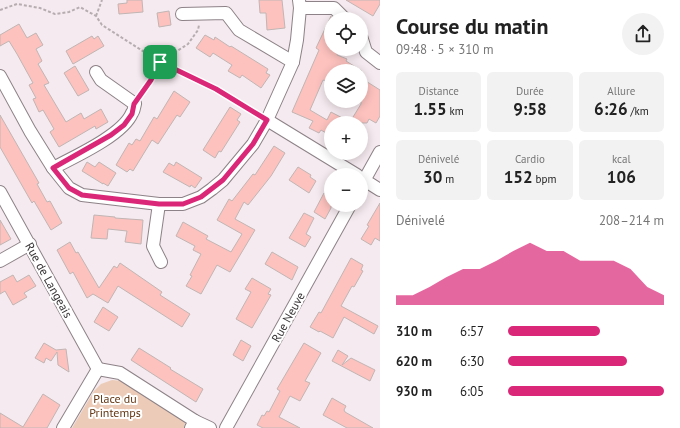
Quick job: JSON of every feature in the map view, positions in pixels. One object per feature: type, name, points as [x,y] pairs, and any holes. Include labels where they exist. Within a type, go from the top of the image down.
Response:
[{"type":"street","points":[[0,76],[30,131],[53,168],[69,188],[82,195],[159,204],[183,204],[201,197],[223,180],[253,144],[267,120],[294,62],[300,4],[337,4]]},
{"type":"street","points":[[182,14],[226,13],[239,30],[294,62]]},
{"type":"street","points":[[368,54],[380,63]]},
{"type":"street","points":[[53,168],[111,135],[124,125],[132,114],[134,104],[101,80],[96,72]]},
{"type":"street","points":[[267,120],[342,168]]},
{"type":"street","points":[[368,170],[380,152]]},
{"type":"street","points":[[368,184],[380,190]]},
{"type":"street","name":"Rue de Langeais","points":[[0,192],[98,369]]},
{"type":"street","points":[[159,204],[153,246],[161,262]]},
{"type":"street","name":"Rue Neuve","points":[[226,428],[346,212]]},
{"type":"street","points":[[0,260],[30,244]]},
{"type":"street","points":[[63,428],[98,369],[120,373],[193,425],[210,428]]},
{"type":"path","points":[[96,16],[102,0]]},
{"type":"path","points":[[0,10],[18,4],[40,8],[55,14],[69,12],[80,7],[96,16],[102,25],[160,62],[216,89],[267,120]]},
{"type":"path","points":[[134,104],[151,80],[160,62],[188,44],[198,30],[202,14]]},
{"type":"green space","name":"Place du Printemps","points":[[112,380],[122,381],[183,419],[185,423],[184,428],[72,428],[94,391],[101,384]]},
{"type":"building","points":[[127,0],[142,0],[143,12],[119,14],[118,4],[127,3]]},
{"type":"building","points":[[259,0],[282,0],[285,28],[267,30],[266,13],[260,13]]},
{"type":"building","points":[[346,0],[380,0],[380,4],[373,16]]},
{"type":"building","points":[[169,11],[171,25],[159,27],[157,13]]},
{"type":"building","points":[[19,24],[27,38],[36,33],[43,45],[36,49],[42,61],[38,64],[49,83],[44,85],[66,122],[81,113],[84,119],[101,109],[108,122],[96,129],[95,126],[59,147],[50,132],[54,129],[43,110],[39,112],[33,99],[36,98],[29,85],[33,83],[17,54],[9,41],[0,46],[0,35]]},
{"type":"building","points":[[324,31],[324,56],[340,56],[347,59],[346,61],[351,64],[324,64],[324,80],[310,110],[324,118],[324,132],[321,130],[319,133],[309,128],[313,121],[292,112],[319,50],[316,48]]},
{"type":"building","points":[[205,35],[214,40],[215,37],[268,69],[266,73],[270,75],[261,88],[242,75],[240,78],[228,71],[232,65],[213,53],[210,57],[196,48]]},
{"type":"building","points":[[92,36],[94,39],[98,36],[104,46],[73,64],[66,51]]},
{"type":"building","points":[[75,66],[89,90],[78,96],[64,73]]},
{"type":"building","points":[[368,82],[380,90],[380,116],[376,123],[369,119],[368,121],[368,116],[354,116],[359,108],[368,108]]},
{"type":"building","points":[[174,91],[190,102],[180,117],[177,115],[158,144],[152,140],[133,171],[130,169],[127,172],[116,165],[129,143],[132,145],[136,139],[140,141],[154,117],[157,119]]},
{"type":"building","points":[[230,107],[241,114],[237,120],[240,122],[221,152],[219,151],[215,158],[203,150]]},
{"type":"building","points":[[331,112],[339,116],[329,116]]},
{"type":"building","points":[[0,115],[39,183],[37,184],[47,202],[50,201],[62,223],[51,230],[34,201],[32,203],[0,147]]},
{"type":"building","points":[[274,146],[285,153],[271,176],[248,205],[244,202],[235,219],[255,230],[230,272],[217,265],[201,294],[186,286],[201,254],[193,250],[195,246],[176,236],[183,222],[208,236],[206,239],[231,252],[242,234],[217,220],[229,199],[232,201],[253,174],[255,175]]},
{"type":"building","points":[[87,162],[95,167],[99,162],[116,173],[108,186],[82,171]]},
{"type":"building","points":[[176,162],[202,178],[195,188],[191,185],[190,187],[163,172],[169,163],[174,166]]},
{"type":"building","points":[[298,167],[311,175],[310,177],[316,181],[309,193],[289,180]]},
{"type":"building","points":[[324,193],[324,212],[329,212],[325,219],[314,212]]},
{"type":"building","points":[[380,203],[380,241],[375,238],[371,245],[361,239],[369,226],[367,225]]},
{"type":"building","points":[[304,213],[314,218],[306,234],[311,237],[305,247],[289,238]]},
{"type":"building","points":[[94,215],[143,220],[141,244],[125,242],[127,231],[108,229],[107,239],[91,238]]},
{"type":"building","points":[[0,220],[11,239],[0,245]]},
{"type":"building","points":[[70,242],[76,253],[78,252],[99,288],[114,266],[117,268],[120,263],[162,292],[160,295],[190,314],[182,327],[118,286],[108,303],[93,294],[87,298],[73,272],[70,274],[57,250]]},
{"type":"building","points":[[272,252],[298,267],[292,280],[265,264]]},
{"type":"building","points":[[351,258],[363,265],[361,270],[363,271],[354,287],[352,286],[341,306],[378,326],[374,334],[344,317],[333,338],[310,327],[319,312],[321,313]]},
{"type":"building","points":[[13,275],[17,282],[29,275],[36,286],[24,293],[27,297],[13,305],[5,291],[0,294],[0,282]]},
{"type":"building","points":[[252,278],[271,289],[268,294],[271,295],[252,328],[236,319],[251,292],[245,289]]},
{"type":"building","points":[[103,307],[118,317],[109,331],[94,322]]},
{"type":"building","points":[[241,340],[251,346],[243,361],[233,355]]},
{"type":"building","points":[[44,343],[56,350],[66,349],[69,372],[58,365],[57,352],[51,361],[46,358],[44,363],[35,358]]},
{"type":"building","points":[[304,343],[321,353],[305,381],[310,383],[300,401],[290,396],[279,417],[300,428],[263,428],[257,425],[262,415],[264,416],[267,411],[269,412],[280,391],[277,389]]},
{"type":"building","points":[[139,348],[203,389],[196,402],[131,360]]},
{"type":"building","points":[[338,350],[348,356],[342,365],[351,358],[375,370],[370,381],[332,361]]},
{"type":"building","points":[[43,394],[60,405],[47,428],[0,428],[0,413],[23,427]]},
{"type":"building","points":[[332,398],[346,406],[344,410],[345,412],[373,428],[347,428],[323,415]]},
{"type":"route","points":[[160,62],[216,89],[267,120],[253,144],[223,180],[201,197],[183,204],[159,204],[82,195],[69,188],[53,168],[95,145],[124,125],[132,114],[134,104],[151,80],[160,62]]}]
